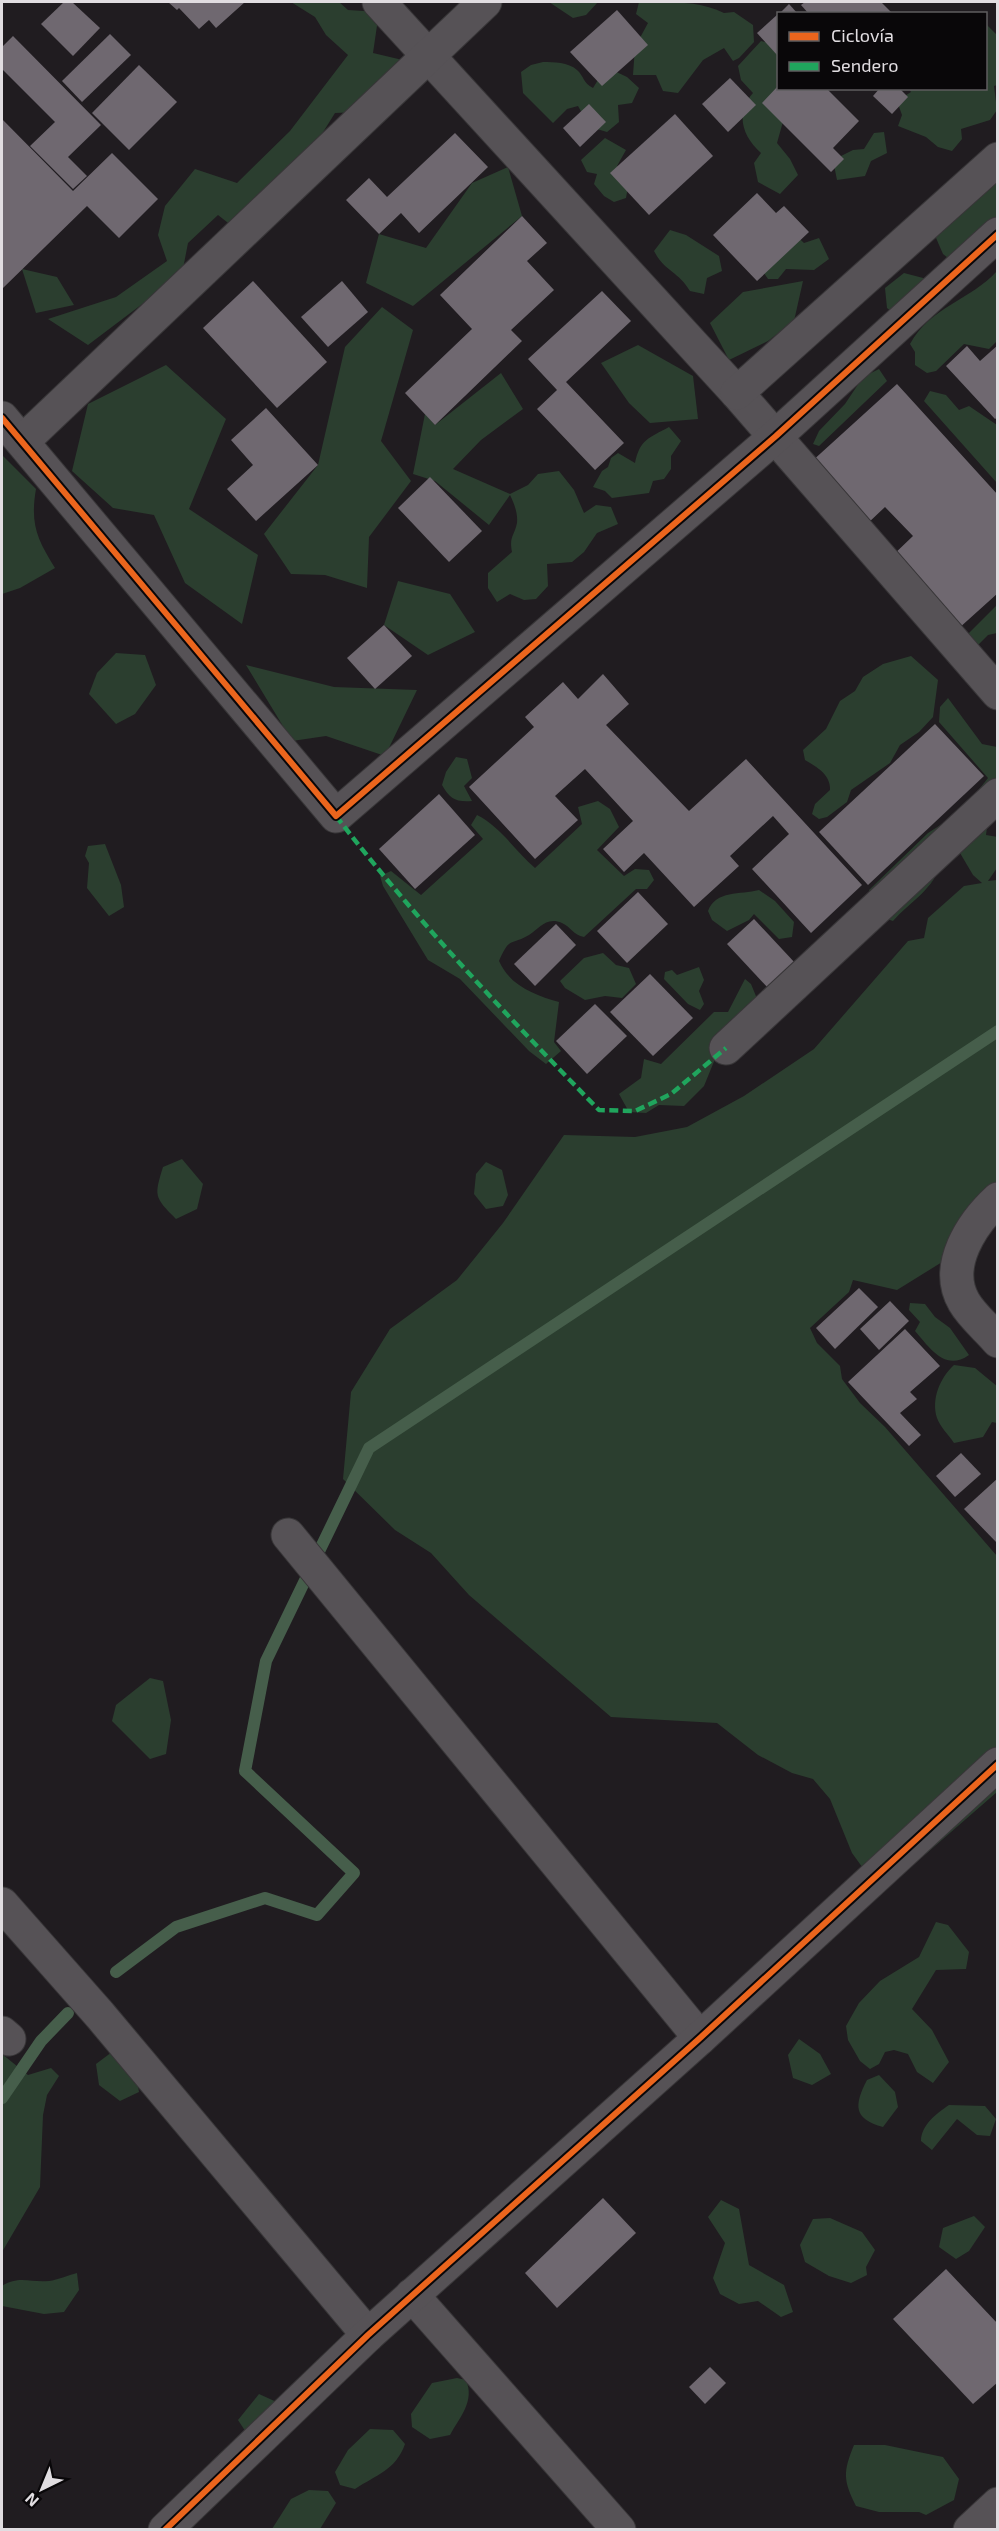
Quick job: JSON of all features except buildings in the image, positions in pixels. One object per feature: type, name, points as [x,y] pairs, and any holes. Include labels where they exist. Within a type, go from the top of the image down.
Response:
[{"type":"street","points":[[379,2],[776,436],[998,693]]},
{"type":"street","points":[[24,441],[485,2]]},
{"type":"street","points":[[737,393],[998,159]]},
{"type":"street","points":[[2,418],[24,441],[336,816],[776,436],[998,234]]},
{"type":"street","points":[[726,1048],[998,795]]},
{"type":"street","points":[[998,1199],[980,1215],[963,1246],[956,1273],[963,1301],[998,1341]]},
{"type":"street","points":[[288,1535],[700,2038]]},
{"type":"street","points":[[165,2529],[368,2335],[700,2038],[998,1764]]},
{"type":"street","points":[[2,1904],[100,2015],[368,2335]]},
{"type":"street","points":[[412,2295],[619,2529]]},
{"type":"street","points":[[970,2529],[998,2504]]},
{"type":"green space","points":[[291,2],[339,2],[348,10],[379,12],[373,53],[411,62],[359,112],[335,113],[310,153],[232,226],[218,215],[188,243],[182,274],[88,345],[48,319],[116,297],[167,261],[158,235],[165,206],[195,169],[237,183],[290,131],[348,55],[326,35],[315,17]]},
{"type":"green space","points":[[549,2],[598,2],[586,15],[573,18]]},
{"type":"green space","points":[[639,2],[683,3],[704,6],[724,13],[734,12],[753,25],[754,42],[739,58],[733,61],[724,48],[703,60],[678,93],[663,91],[656,75],[633,75],[635,47],[648,23],[636,14]]},
{"type":"green space","points":[[987,25],[997,35],[997,85],[994,86],[997,110],[990,120],[961,129],[962,139],[952,151],[938,147],[926,137],[898,126],[902,115],[897,101],[911,92],[910,90],[987,90]]},
{"type":"green space","points":[[761,41],[777,45],[776,99],[784,118],[777,143],[790,159],[798,175],[780,194],[758,182],[754,163],[761,153],[749,139],[743,124],[744,108],[753,93],[741,80],[738,66]]},
{"type":"green space","points":[[543,62],[561,63],[573,67],[593,88],[606,67],[627,77],[639,88],[632,103],[618,105],[619,122],[607,132],[590,127],[578,106],[567,109],[553,123],[523,93],[521,72],[531,65]]},
{"type":"green space","points":[[884,132],[887,153],[871,161],[865,176],[837,180],[833,160],[853,150],[864,149],[874,133]]},
{"type":"green space","points":[[605,138],[626,150],[617,166],[629,181],[626,198],[614,202],[604,196],[594,184],[597,174],[587,172],[581,160]]},
{"type":"green space","points":[[508,167],[522,216],[413,306],[366,283],[379,234],[426,248],[472,183]]},
{"type":"green space","points":[[997,179],[997,251],[953,262],[943,254],[933,231]]},
{"type":"green space","points":[[786,226],[804,243],[819,238],[829,259],[814,270],[786,269],[778,279],[768,279],[759,266]]},
{"type":"green space","points":[[670,230],[686,235],[719,256],[722,271],[707,278],[704,294],[690,291],[654,251]]},
{"type":"green space","points":[[22,269],[57,277],[74,305],[36,313]]},
{"type":"green space","points":[[997,271],[997,341],[989,349],[964,344],[936,371],[927,373],[915,365],[915,352],[910,344],[918,331],[939,312],[987,281]]},
{"type":"green space","points":[[904,273],[927,279],[897,316],[887,308],[885,288]]},
{"type":"green space","points":[[803,281],[794,321],[768,341],[729,360],[710,323],[743,292]]},
{"type":"green space","points":[[382,307],[413,330],[381,441],[411,481],[369,537],[367,588],[325,575],[291,574],[264,534],[318,465],[345,347]]},
{"type":"green space","points":[[638,345],[693,376],[698,419],[650,423],[629,403],[601,363]]},
{"type":"green space","points":[[166,365],[226,419],[189,509],[258,555],[242,624],[185,583],[154,515],[113,508],[72,471],[88,404]]},
{"type":"green space","points":[[879,369],[887,381],[819,446],[813,444],[819,431],[845,404],[863,377]]},
{"type":"green space","points":[[501,373],[523,409],[481,440],[453,469],[510,494],[528,485],[538,474],[559,471],[574,490],[584,513],[596,505],[611,507],[618,524],[597,533],[584,552],[572,562],[547,564],[548,586],[536,599],[524,600],[510,594],[497,602],[488,588],[488,573],[512,552],[511,539],[517,519],[510,495],[489,525],[435,481],[413,474],[425,414],[435,425]]},
{"type":"green space","points":[[930,391],[946,395],[959,410],[969,406],[997,425],[997,483],[924,401]]},
{"type":"green space","points":[[669,427],[681,441],[671,456],[671,469],[664,479],[653,481],[649,493],[612,498],[605,491],[593,487],[602,471],[608,467],[611,458],[618,453],[635,463],[646,440]]},
{"type":"green space","points":[[2,455],[36,489],[34,512],[36,531],[55,568],[20,588],[2,594]]},
{"type":"green space","points":[[398,581],[450,594],[475,632],[428,655],[384,625]]},
{"type":"green space","points":[[997,605],[997,633],[988,635],[977,646],[965,637]]},
{"type":"green space","points":[[116,653],[145,655],[156,685],[135,714],[116,724],[89,694],[97,673]]},
{"type":"green space","points":[[911,656],[938,680],[933,717],[919,732],[900,745],[890,763],[851,790],[847,802],[827,817],[819,819],[812,814],[815,804],[830,790],[830,785],[822,772],[805,760],[803,750],[826,729],[840,701],[855,691],[863,677],[883,664]]},
{"type":"green space","points":[[246,665],[334,687],[417,690],[385,756],[326,736],[292,741]]},
{"type":"green space","points":[[948,698],[982,744],[997,747],[997,810],[988,820],[986,835],[998,837],[997,868],[988,881],[997,880],[997,1193],[947,1259],[897,1290],[853,1280],[849,1292],[810,1328],[817,1343],[840,1366],[842,1379],[860,1403],[885,1427],[997,1556],[997,1792],[881,1893],[852,1853],[830,1799],[813,1779],[792,1773],[758,1755],[717,1723],[611,1717],[469,1595],[431,1553],[395,1530],[343,1479],[351,1392],[390,1329],[457,1280],[503,1223],[564,1135],[635,1137],[687,1127],[744,1096],[814,1049],[908,941],[924,938],[928,918],[964,886],[982,883],[973,875],[960,853],[941,863],[927,888],[893,921],[878,916],[869,890],[928,833],[962,811],[988,778],[939,722],[940,707]]},
{"type":"green space","points":[[456,757],[467,759],[472,778],[464,786],[472,801],[454,799],[442,785],[446,772]]},
{"type":"green space","points":[[598,801],[610,809],[619,827],[597,850],[624,876],[635,869],[649,870],[654,880],[647,889],[636,889],[584,937],[577,935],[562,923],[552,921],[543,924],[506,948],[499,961],[510,977],[532,993],[559,1002],[554,1042],[561,1051],[546,1064],[529,1051],[460,979],[428,960],[383,886],[380,876],[391,871],[421,895],[483,839],[471,825],[477,815],[501,833],[535,868],[582,824],[578,807]]},
{"type":"green space","points":[[105,844],[121,885],[124,907],[109,916],[87,888],[89,863],[85,856],[88,846]]},
{"type":"green space","points":[[759,890],[775,901],[794,922],[792,937],[779,939],[754,914],[749,920],[727,931],[712,920],[708,911],[712,904],[723,896]]},
{"type":"green space","points":[[603,953],[616,965],[629,968],[636,984],[622,998],[605,996],[585,1000],[565,988],[560,981],[584,958]]},
{"type":"green space","points":[[699,967],[704,980],[699,991],[704,1004],[700,1010],[688,1004],[664,979],[665,972],[672,970],[677,975]]},
{"type":"green space","points":[[745,979],[751,984],[758,1001],[715,1059],[704,1086],[684,1106],[659,1105],[646,1113],[629,1112],[619,1094],[641,1078],[644,1059],[661,1064],[714,1012],[728,1012]]},
{"type":"green space","points":[[182,1159],[203,1184],[197,1209],[176,1219],[163,1206],[157,1190],[163,1167]]},
{"type":"green space","points":[[486,1162],[502,1170],[508,1195],[503,1206],[486,1209],[474,1194],[476,1174]]},
{"type":"green space","points":[[910,1303],[925,1304],[935,1317],[950,1328],[969,1355],[953,1361],[932,1351],[915,1331],[920,1322],[909,1310]]},
{"type":"green space","points":[[954,1365],[975,1368],[998,1387],[997,1423],[992,1422],[983,1437],[954,1443],[938,1421],[935,1404],[941,1382]]},
{"type":"green space","points":[[150,1678],[163,1681],[171,1720],[166,1754],[150,1759],[112,1721],[116,1705]]},
{"type":"green space","points":[[936,1922],[948,1925],[969,1952],[966,1969],[936,1970],[912,2009],[932,2030],[949,2062],[933,2083],[917,2072],[908,2054],[894,2050],[885,2052],[879,2064],[870,2069],[860,2061],[848,2040],[846,2026],[859,2003],[880,1981],[919,1957]]},
{"type":"green space","points":[[799,2039],[820,2054],[831,2074],[812,2085],[793,2078],[788,2055]]},
{"type":"green space","points":[[112,2052],[134,2063],[139,2092],[120,2101],[99,2085],[96,2064]]},
{"type":"green space","points":[[2,2054],[28,2075],[51,2068],[59,2076],[47,2095],[43,2115],[40,2187],[2,2252]]},
{"type":"green space","points":[[879,2075],[895,2092],[898,2107],[883,2127],[866,2120],[861,2115],[858,2104],[867,2080]]},
{"type":"green space","points":[[949,2105],[985,2106],[996,2119],[990,2136],[977,2135],[957,2119],[932,2150],[921,2141],[922,2135],[935,2116]]},
{"type":"green space","points":[[721,2200],[739,2209],[749,2265],[784,2285],[793,2312],[781,2317],[758,2301],[739,2304],[720,2294],[713,2278],[725,2243],[708,2217]]},
{"type":"green space","points":[[974,2216],[985,2227],[969,2251],[956,2259],[939,2247],[943,2228]]},
{"type":"green space","points":[[830,2218],[862,2232],[875,2250],[866,2267],[867,2275],[851,2283],[829,2276],[805,2262],[800,2245],[813,2219]]},
{"type":"green space","points":[[77,2273],[79,2290],[64,2312],[44,2314],[2,2306],[2,2286],[8,2283],[20,2280],[56,2280]]},
{"type":"green space","points":[[457,2378],[466,2380],[469,2395],[465,2409],[450,2435],[430,2439],[412,2427],[411,2414],[432,2383]]},
{"type":"green space","points":[[259,2394],[281,2404],[251,2440],[238,2420]]},
{"type":"green space","points":[[370,2429],[393,2430],[405,2444],[401,2453],[391,2466],[355,2489],[340,2485],[335,2472],[348,2450]]},
{"type":"green space","points":[[854,2445],[885,2445],[943,2457],[959,2479],[954,2500],[926,2515],[919,2512],[879,2512],[856,2506],[846,2476]]},
{"type":"green space","points":[[309,2490],[328,2491],[336,2503],[320,2529],[272,2529],[291,2499]]},
{"type":"waterway","points":[[116,1972],[176,1927],[265,1898],[317,1915],[354,1873],[245,1771],[266,1661],[369,1448],[998,1031]]},
{"type":"waterway","points":[[2,2098],[41,2041],[68,2013]]},
{"type":"marked path","points":[[336,816],[366,855],[463,967],[599,1110],[635,1111],[671,1094],[726,1048]]},
{"type":"cycle path","points":[[2,418],[336,816],[776,436],[998,234]]},
{"type":"cycle path","points":[[165,2530],[368,2335],[700,2038],[998,1764]]}]
